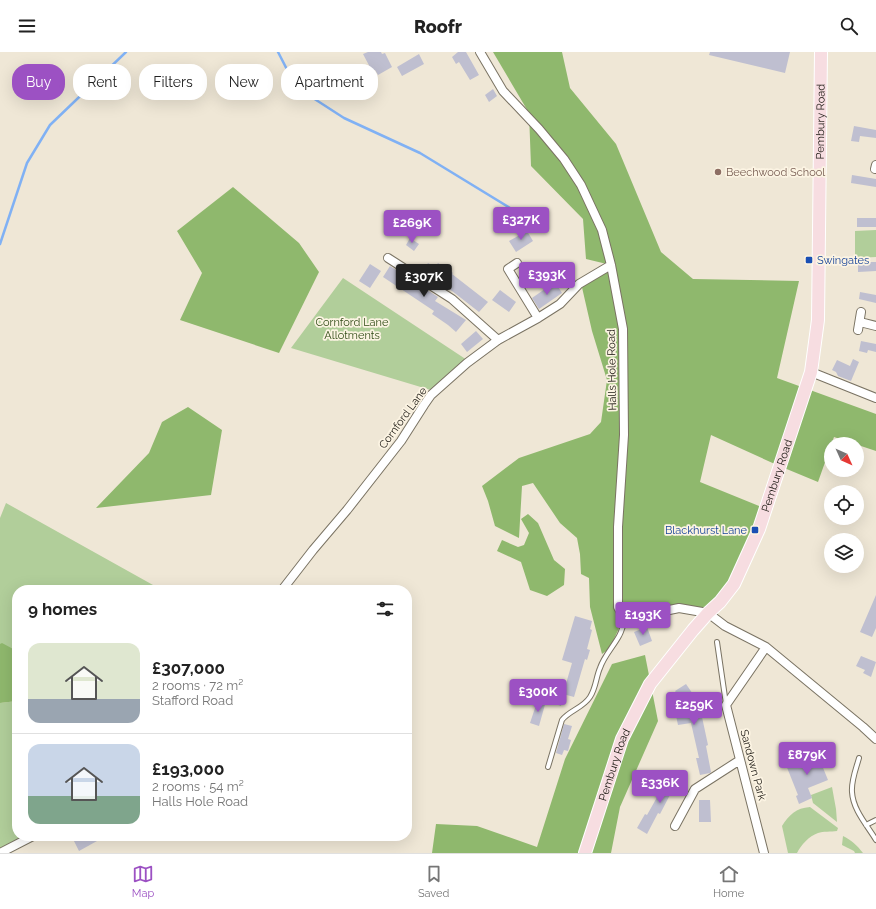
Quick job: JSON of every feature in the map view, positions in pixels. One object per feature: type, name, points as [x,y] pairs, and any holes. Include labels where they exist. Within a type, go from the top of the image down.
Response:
[{"type":"main road","name":"Pembury Road","points":[[585,853],[622,739],[650,684],[708,613],[720,602],[734,584],[759,529],[811,372],[818,320],[821,52]]},
{"type":"street","name":"Halls Hole Road","points":[[480,52],[503,91],[539,129],[564,159],[581,185],[602,230],[612,265],[623,329],[624,435],[618,527],[617,596],[618,607],[626,619]]},
{"type":"street","points":[[388,258],[452,299],[498,340]]},
{"type":"street","points":[[517,263],[508,269],[538,318]]},
{"type":"street","name":"Cornford Lane","points":[[286,585],[401,441],[431,395],[467,363],[498,340],[560,304],[579,284],[612,265]]},
{"type":"street","points":[[861,312],[859,326],[876,326]]},
{"type":"street","points":[[811,372],[876,398]]},
{"type":"street","points":[[626,619],[679,608],[708,613],[725,626],[766,647],[876,740]]},
{"type":"street","points":[[726,705],[766,647]]},
{"type":"street","name":"Sandown Park","points":[[726,705],[764,853]]},
{"type":"street","points":[[675,826],[695,789],[740,760]]},
{"type":"street","points":[[0,853],[23,841]]},
{"type":"lane","points":[[548,767],[562,720],[566,715],[582,706],[590,697],[603,660],[619,636],[626,619]]},
{"type":"lane","points":[[717,642],[726,705]]},
{"type":"lane","points":[[859,758],[853,777],[852,793],[856,808],[876,840]]},
{"type":"lane","points":[[868,827],[876,820]]},
{"type":"green space","points":[[493,52],[562,52],[570,88],[616,144],[661,252],[693,279],[799,281],[777,378],[876,414],[876,451],[864,447],[864,437],[824,437],[824,465],[818,482],[711,435],[700,482],[764,508],[741,564],[712,606],[624,617],[610,648],[602,654],[590,607],[589,578],[581,574],[580,554],[577,538],[560,523],[533,483],[522,486],[519,538],[495,526],[482,486],[519,458],[590,434],[601,422],[607,380],[592,331],[581,283],[611,265],[586,259],[583,219],[531,166],[529,113]]},
{"type":"green space","points":[[233,187],[299,243],[319,272],[279,353],[180,320],[202,273],[177,231]]},
{"type":"green space","points":[[876,230],[876,257],[855,258],[855,231]]},
{"type":"green space","name":"Cornford Lane Allotments","points":[[343,278],[467,360],[434,391],[291,348]]},
{"type":"green space","points":[[188,407],[222,430],[211,495],[96,508],[149,453],[162,422]]},
{"type":"green space","points":[[6,503],[153,585],[12,585],[12,650],[0,644],[0,518]]},
{"type":"green space","points":[[528,514],[538,523],[554,560],[565,569],[564,585],[547,596],[530,590],[521,562],[497,551],[502,540],[518,547],[524,545],[529,533],[521,519]]},
{"type":"green space","points":[[2,643],[12,648],[12,702],[0,703],[0,644]]},
{"type":"green space","points":[[645,655],[658,721],[620,807],[611,853],[432,853],[436,824],[477,826],[537,847],[565,759],[612,664]]},
{"type":"green space","points":[[12,702],[12,841],[23,841],[0,853],[0,703]]},
{"type":"green space","points":[[832,787],[837,822],[813,803],[811,795]]},
{"type":"green space","points":[[810,807],[838,828],[837,831],[815,834],[806,841],[797,853],[788,853],[782,826],[793,813]]},
{"type":"green space","points":[[843,836],[854,843],[863,853],[855,853],[842,845]]},
{"type":"building","points":[[368,52],[385,53],[392,67],[378,75],[378,64],[368,64],[363,54]]},
{"type":"building","points":[[458,52],[466,52],[479,75],[470,80],[459,62],[456,64],[452,57]]},
{"type":"building","points":[[710,52],[790,52],[785,73],[709,55]]},
{"type":"building","points":[[419,54],[424,64],[402,76],[397,67]]},
{"type":"building","points":[[493,89],[497,96],[489,102],[485,95]]},
{"type":"building","points":[[854,126],[876,130],[876,138],[860,136],[859,142],[851,141]]},
{"type":"building","points":[[852,175],[876,179],[876,187],[851,183]]},
{"type":"building","points":[[857,218],[876,218],[876,227],[857,227]]},
{"type":"building","points":[[527,231],[533,241],[516,252],[509,241]]},
{"type":"building","points":[[410,238],[419,244],[414,251],[406,245]]},
{"type":"building","points":[[858,262],[876,262],[876,271],[858,272]]},
{"type":"building","points":[[428,263],[435,267],[438,263],[453,273],[452,274],[488,302],[479,312],[443,284],[429,275],[428,277],[421,273]]},
{"type":"building","points":[[370,264],[381,271],[370,288],[359,281]]},
{"type":"building","points":[[390,266],[438,297],[435,301],[466,320],[456,332],[432,314],[434,311],[383,277]]},
{"type":"building","points":[[555,282],[562,293],[539,309],[532,298]]},
{"type":"building","points":[[500,290],[516,302],[509,312],[492,300]]},
{"type":"building","points":[[860,292],[876,295],[876,303],[859,299]]},
{"type":"building","points":[[476,331],[483,339],[467,352],[461,344]]},
{"type":"building","points":[[861,341],[876,344],[876,352],[868,350],[867,353],[859,351]]},
{"type":"building","points":[[853,359],[859,362],[851,381],[838,376],[836,372],[832,370],[837,360],[850,366]]},
{"type":"building","points":[[876,595],[876,628],[872,637],[860,632]]},
{"type":"building","points":[[575,616],[592,621],[590,629],[592,630],[587,649],[590,650],[587,660],[585,659],[574,697],[563,694],[572,663],[562,660]]},
{"type":"building","points":[[647,627],[652,641],[640,646],[634,632]]},
{"type":"building","points":[[861,656],[876,662],[871,677],[863,673],[865,670],[856,666]]},
{"type":"building","points":[[686,684],[699,703],[708,745],[706,746],[710,773],[700,775],[696,758],[699,758],[691,723],[678,725],[675,711],[688,709],[675,691]]},
{"type":"building","points":[[544,692],[563,698],[561,706],[541,699]]},
{"type":"building","points":[[538,699],[546,701],[539,726],[530,723]]},
{"type":"building","points":[[564,724],[572,726],[568,739],[571,740],[568,751],[564,750],[562,755],[556,753]]},
{"type":"building","points":[[817,753],[828,780],[808,788],[812,798],[799,804],[796,796],[798,795],[786,765]]},
{"type":"building","points":[[671,775],[683,780],[675,795],[671,793],[647,834],[637,828],[645,814],[647,815],[660,792],[662,793]]},
{"type":"building","points":[[699,800],[710,800],[711,822],[699,822]]},
{"type":"building","points":[[74,841],[97,841],[79,851]]},
{"type":"waterway","points":[[0,244],[27,163],[50,125],[126,52]]},
{"type":"waterway","points":[[278,52],[296,87],[344,118],[420,153],[510,208]]},
{"type":"place","name":"Beechwood School","points":[[718,172]]},
{"type":"place","name":"Swingates","points":[[809,260]]},
{"type":"place","name":"Blackhurst Lane","points":[[755,530]]}]
